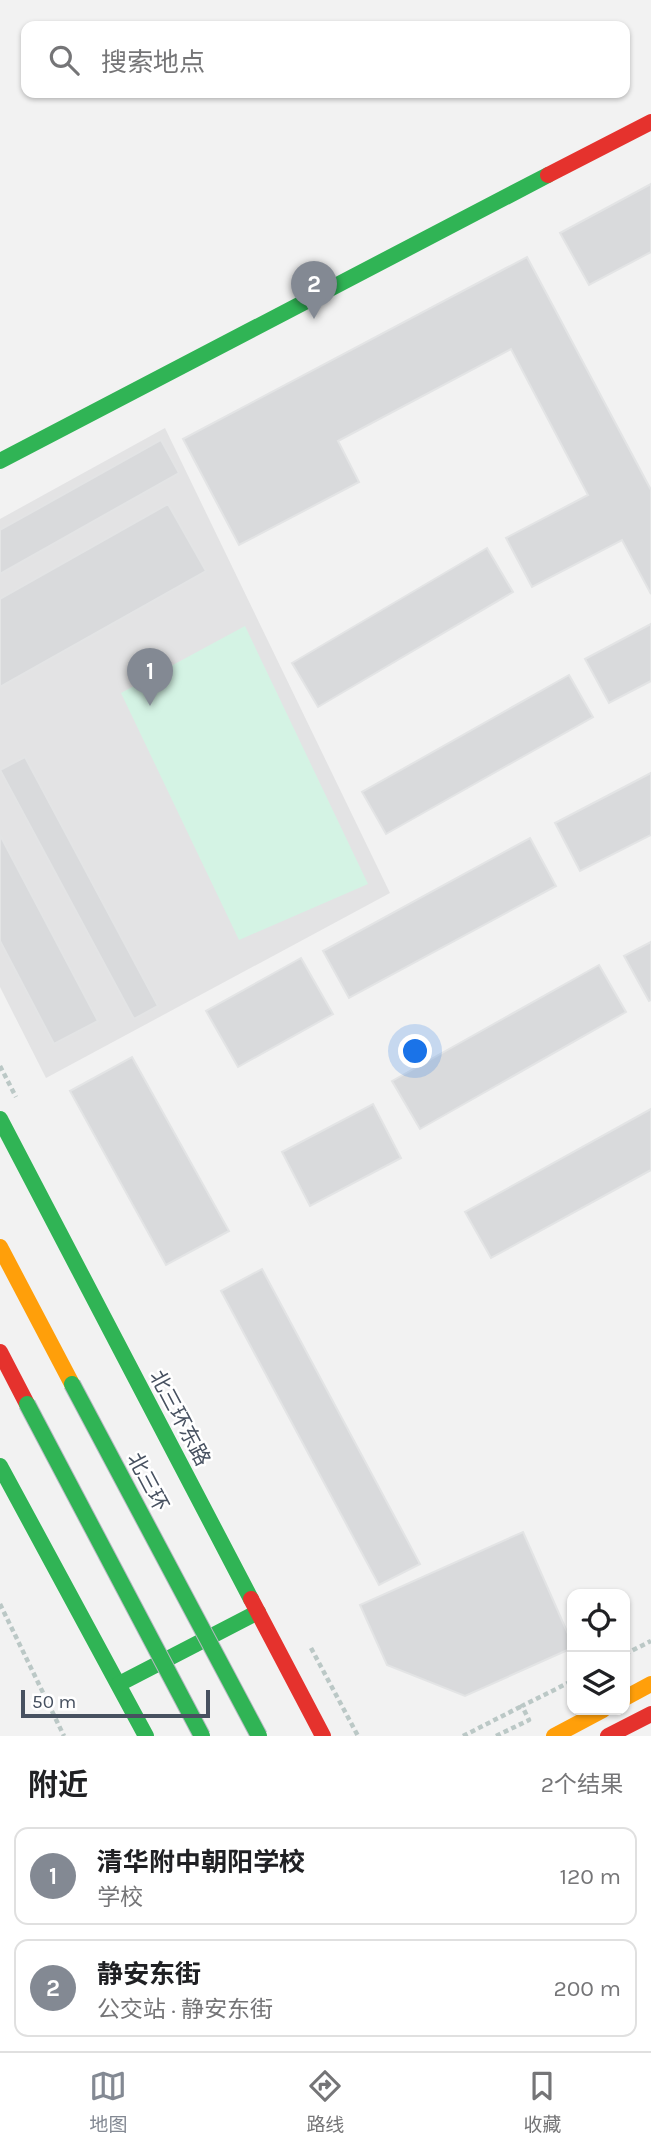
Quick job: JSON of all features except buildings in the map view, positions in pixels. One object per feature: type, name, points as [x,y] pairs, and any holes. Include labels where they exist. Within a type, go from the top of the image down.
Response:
[{"type":"main road","points":[[0,461],[651,122]]},
{"type":"main road","name":"北三环东路","points":[[0,1119],[323,1736]]},
{"type":"main road","name":"北三环","points":[[0,1247],[259,1736]]},
{"type":"main road","points":[[0,1352],[202,1736]]},
{"type":"main road","points":[[0,1466],[146,1736]]},
{"type":"main road","points":[[119,1684],[258,1612]]},
{"type":"main road","points":[[630,1695],[651,1684]]},
{"type":"main road","points":[[608,1736],[651,1714]]},
{"type":"main road","points":[[554,1736],[594,1715]]},
{"type":"path","points":[[0,1604],[64,1736]]},
{"type":"path","points":[[629,1652],[651,1641]]},
{"type":"path","points":[[463,1736],[567,1684]]},
{"type":"path","points":[[496,1736],[528,1720],[522,1706]]},
{"type":"shaded area","points":[[165,428],[390,893],[46,1078],[0,987],[0,519]]},
{"type":"green space","points":[[245,626],[368,884],[239,940],[121,693]]},
{"type":"traffic: fast","points":[[0,461],[548,175]]},
{"type":"traffic: fast","points":[[0,1119],[251,1599]]},
{"type":"traffic: fast","points":[[72,1384],[259,1736]]},
{"type":"traffic: fast","points":[[27,1404],[202,1736]]},
{"type":"traffic: fast","points":[[0,1466],[146,1736]]},
{"type":"traffic: fast","points":[[119,1684],[258,1612]]},
{"type":"traffic: slow","points":[[0,1247],[72,1384]]},
{"type":"traffic: slow","points":[[630,1695],[651,1684]]},
{"type":"traffic: slow","points":[[554,1736],[594,1715]]},
{"type":"traffic: jam","points":[[548,175],[651,122]]},
{"type":"traffic: jam","points":[[0,1352],[27,1404]]},
{"type":"traffic: jam","points":[[251,1599],[323,1736]]},
{"type":"traffic: jam","points":[[608,1736],[651,1714]]},
{"type":"place","name":"静安东街","points":[[314,319]]},
{"type":"place","name":"清华附中朝阳学校","points":[[150,706]]}]
